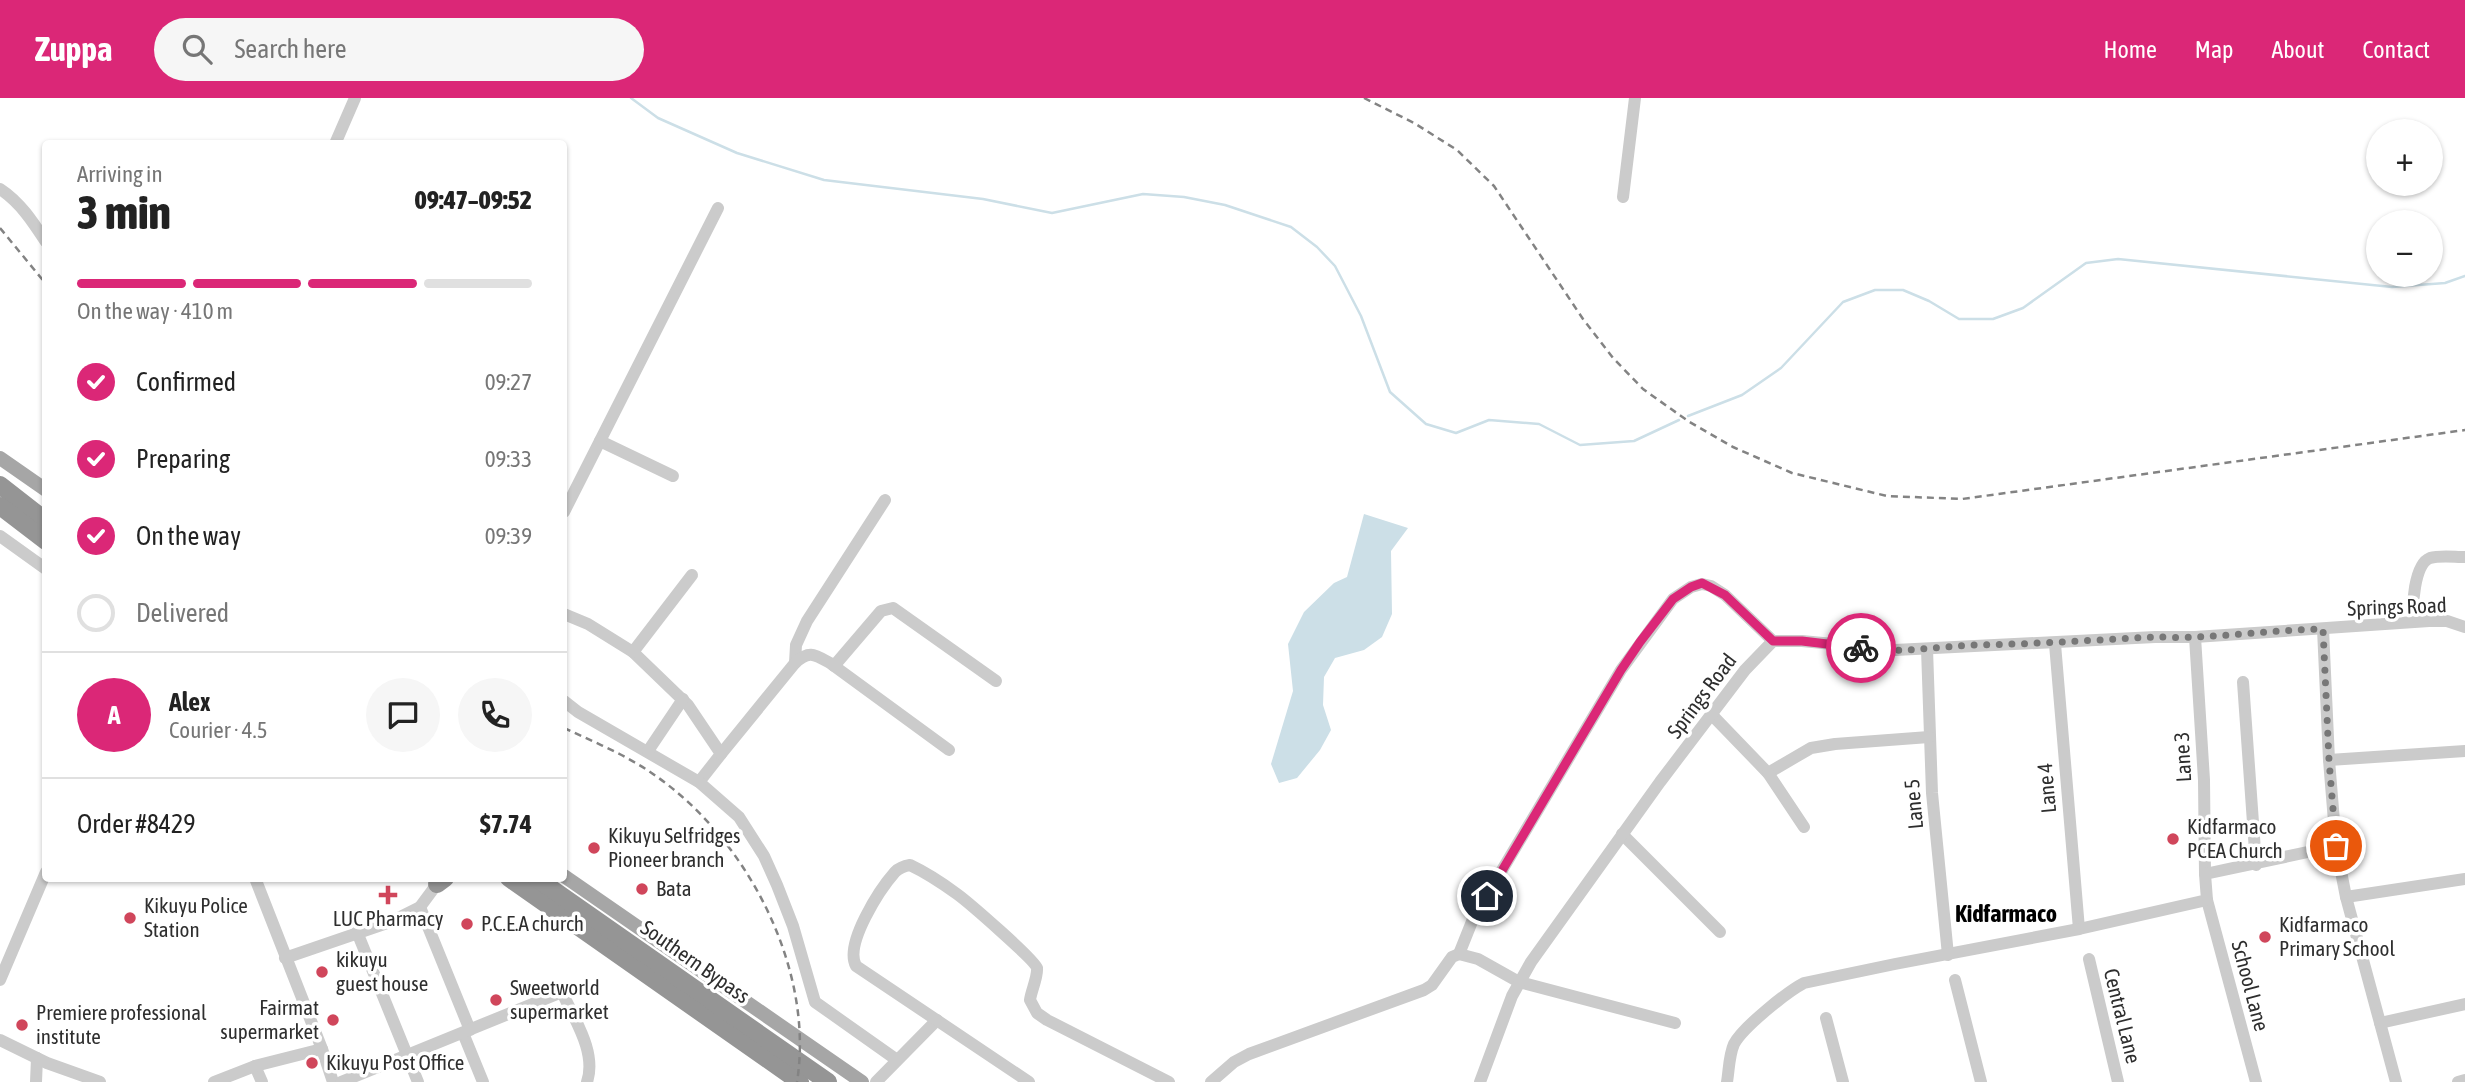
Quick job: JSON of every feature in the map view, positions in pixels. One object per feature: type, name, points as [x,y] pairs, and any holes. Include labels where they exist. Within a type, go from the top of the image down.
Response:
[{"type":"highway","points":[[0,485],[42,518]]},
{"type":"highway","points":[[0,506],[42,538]]},
{"type":"highway","points":[[500,882],[545,915],[555,920],[569,921]]},
{"type":"highway","name":"Southern Bypass","points":[[515,882],[800,1082]]},
{"type":"highway","name":"Southern Bypass","points":[[542,882],[828,1082]]},
{"type":"main road","points":[[0,458],[42,487]]},
{"type":"main road","points":[[567,878],[862,1082]]},
{"type":"street","points":[[337,140],[355,98]]},
{"type":"street","points":[[1623,197],[1635,98]]},
{"type":"street","points":[[0,189],[12,197],[42,236]]},
{"type":"street","points":[[567,506],[718,208]]},
{"type":"street","points":[[600,441],[673,476]]},
{"type":"street","points":[[795,663],[796,645],[807,621],[885,500]]},
{"type":"street","points":[[0,536],[42,566]]},
{"type":"street","points":[[0,545],[32,559]]},
{"type":"street","points":[[2413,622],[2417,579],[2425,561],[2432,557],[2465,557]]},
{"type":"street","points":[[634,652],[692,575]]},
{"type":"street","points":[[1459,954],[1473,919],[1621,670],[1673,599],[1702,583],[1711,586],[1725,595],[1773,641]]},
{"type":"street","points":[[834,666],[881,611],[893,608],[996,681]]},
{"type":"street","points":[[567,617],[588,624],[634,652],[682,699],[721,754]]},
{"type":"street","name":"Springs Road","points":[[1480,1082],[1519,982],[1622,834],[1745,670],[1773,641],[1802,641],[1873,649],[1927,649],[2155,637],[2195,638],[2288,629],[2413,622],[2447,621],[2465,626]]},
{"type":"street","points":[[2323,629],[2336,846],[2346,897],[2396,1082]]},
{"type":"street","name":"Lane 3","points":[[2195,638],[2204,780],[2207,900]]},
{"type":"street","name":"Lane 4","points":[[2055,643],[2079,929]]},
{"type":"street","name":"Lane 5","points":[[1927,649],[1932,793],[1948,955]]},
{"type":"street","points":[[699,782],[795,663],[804,655],[811,654],[834,666],[949,750]]},
{"type":"street","points":[[2243,682],[2256,865]]},
{"type":"street","points":[[648,751],[682,699]]},
{"type":"street","points":[[567,703],[699,782],[739,817],[764,856],[793,926],[815,1002],[897,1060]]},
{"type":"street","points":[[1712,715],[1768,772],[1804,827]]},
{"type":"street","points":[[1768,772],[1811,748],[1929,737]]},
{"type":"street","points":[[2329,760],[2465,751]]},
{"type":"street","points":[[1622,834],[1720,932]]},
{"type":"street","points":[[2205,874],[2336,846]]},
{"type":"street","points":[[1028,1082],[863,972],[853,960],[854,943],[860,928],[897,870],[910,865],[937,880],[967,902],[1036,965],[1030,1000],[1037,1013],[1144,1077],[1169,1082]]},
{"type":"street","points":[[2346,897],[2465,879]]},
{"type":"street","points":[[0,980],[42,881]]},
{"type":"street","points":[[257,882],[333,1082]]},
{"type":"street","points":[[285,958],[390,922],[419,906],[438,882]]},
{"type":"street","points":[[1727,1082],[1731,1052],[1742,1033],[1792,990],[1814,980],[2079,929],[2207,900]]},
{"type":"street","name":"School Lane","points":[[2207,900],[2256,1082]]},
{"type":"street","points":[[419,906],[483,1082]]},
{"type":"street","points":[[358,932],[418,1082]]},
{"type":"street","points":[[1212,1082],[1234,1062],[1249,1054],[1424,990],[1433,985],[1452,957],[1459,954],[1478,959],[1519,982],[1675,1023]]},
{"type":"street","name":"Central Lane","points":[[2089,959],[2118,1082]]},
{"type":"street","points":[[1955,980],[1981,1082]]},
{"type":"street","points":[[341,1082],[562,992],[586,1045],[590,1070],[587,1082]]},
{"type":"street","points":[[2380,1023],[2465,1004]]},
{"type":"street","points":[[1826,1018],[1843,1082]]},
{"type":"street","points":[[876,1082],[936,1020]]},
{"type":"street","points":[[0,1040],[37,1058],[100,1082]]},
{"type":"street","points":[[214,1082],[255,1066],[322,1049]]},
{"type":"street","points":[[36,1082],[37,1058]]},
{"type":"street","points":[[255,1066],[262,1082]]},
{"type":"street","points":[[2458,1082],[2465,1080]]},
{"type":"shaded area","points":[[1364,514],[1408,528],[1391,551],[1392,614],[1382,637],[1364,650],[1335,658],[1324,677],[1323,705],[1331,730],[1320,750],[1297,778],[1279,783],[1271,764],[1293,691],[1288,644],[1304,612],[1334,583],[1347,577]]},
{"type":"waterway","points":[[631,98],[658,118],[737,153],[824,180],[983,199],[1052,213],[1143,194],[1184,197],[1225,205],[1291,227],[1317,247],[1335,266],[1361,316],[1390,392],[1426,424],[1456,433],[1489,420],[1539,424],[1580,445],[1634,441],[1679,420]]},
{"type":"waterway","points":[[1688,416],[1742,395],[1781,368],[1843,302],[1875,290],[1903,290],[1929,301],[1959,319],[1993,319],[2023,308],[2086,263],[2118,259],[2392,287],[2445,283],[2465,276]]},
{"type":"railway","points":[[1364,98],[1414,123],[1457,150],[1494,186],[1583,319],[1613,358],[1643,389],[1688,421],[1733,447],[1792,473],[1887,496],[1962,499],[2465,430]]},
{"type":"railway","points":[[0,228],[42,279]]},
{"type":"railway","points":[[567,729],[621,755],[653,774],[687,801],[718,833],[745,870],[767,910],[784,952],[795,995],[800,1039],[797,1082]]},
{"type":"way so far","points":[[1861,648],[1895,650],[2155,637],[2195,638],[2288,629],[2323,629],[2336,846]]},
{"type":"place","name":"Kidfarmaco PCEA Church","points":[[2173,839]]},
{"type":"place","name":"Kikuyu Selfridges Pioneer branch","points":[[594,848]]},
{"type":"place","name":"Bata","points":[[642,889]]},
{"type":"place","name":"LUC Pharmacy","points":[[388,895]]},
{"type":"place","name":"Kikuyu Police Station","points":[[130,918]]},
{"type":"place","name":"P.C.E.A church","points":[[467,924]]},
{"type":"place","name":"Kidfarmaco Primary School","points":[[2265,937]]},
{"type":"place","name":"kikuyu guest house","points":[[322,972]]},
{"type":"place","name":"Sweetworld supermarket","points":[[496,1000]]},
{"type":"place","name":"Fairmat supermarket","points":[[333,1020]]},
{"type":"place","name":"Premiere professional institute","points":[[22,1025]]},
{"type":"place","name":"Kikuyu Post Office","points":[[312,1063]]},
{"type":"district","name":"Kidfarmaco","points":[[2006,914]]},
{"type":"route","points":[[1487,896],[1621,670],[1673,599],[1691,587],[1702,583],[1725,595],[1773,641],[1802,641],[1861,648]]}]
